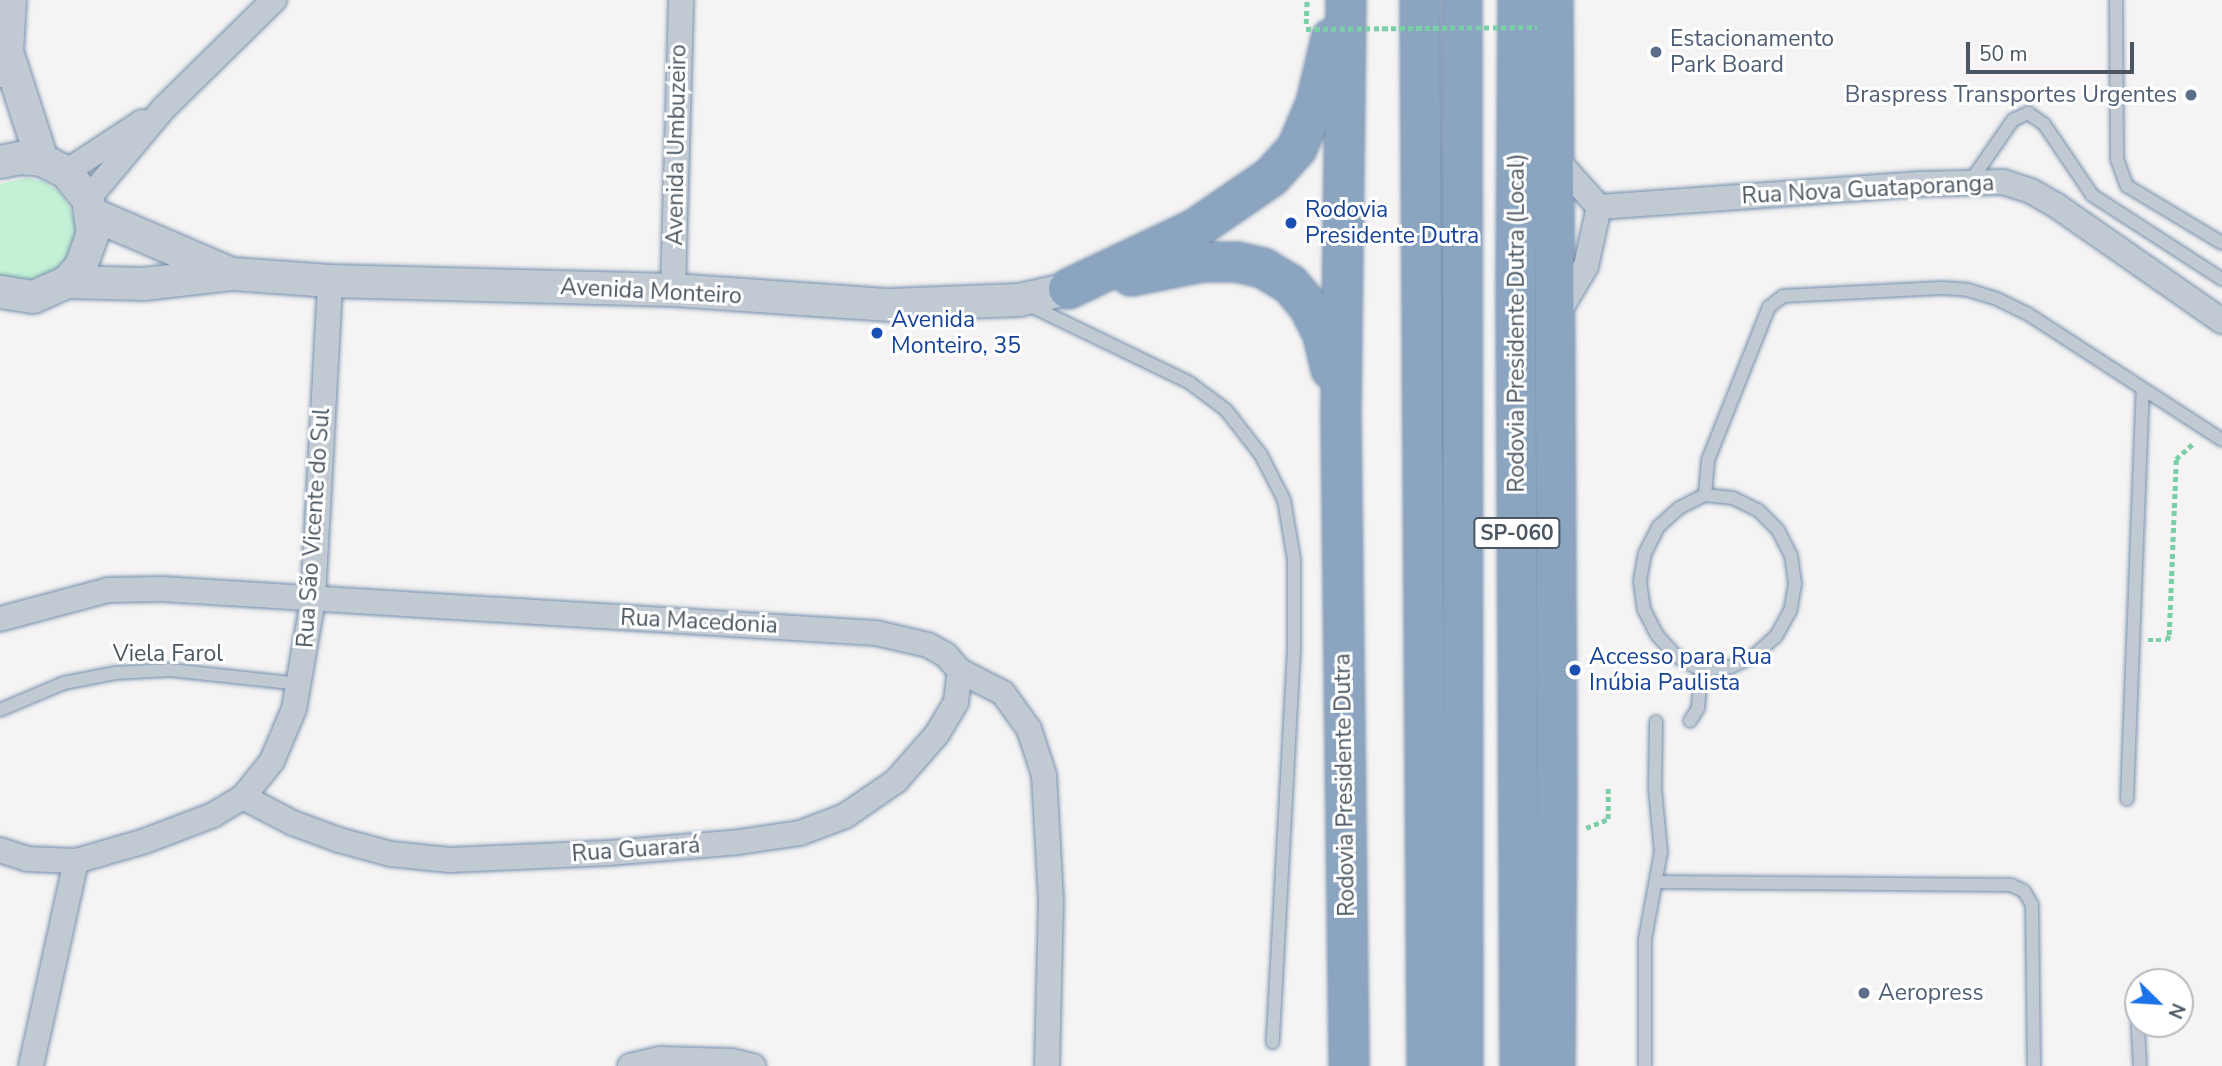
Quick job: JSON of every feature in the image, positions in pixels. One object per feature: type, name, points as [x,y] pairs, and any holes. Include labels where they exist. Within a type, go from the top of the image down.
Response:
[{"type":"highway","points":[[1068,289],[1195,229],[1272,177],[1297,148],[1316,103],[1340,0]]},
{"type":"highway","name":"Rodovia Presidente Dutra","points":[[1346,0],[1342,419],[1349,1066]]},
{"type":"highway","points":[[1420,0],[1427,1066]]},
{"type":"highway","name":"SP-060","points":[[1462,0],[1463,1066]]},
{"type":"highway","points":[[1536,9],[1555,158],[1555,1066]]},
{"type":"highway","name":"Rodovia Presidente Dutra (Local)","points":[[1520,1066],[1516,295],[1536,9]]},
{"type":"highway","points":[[1068,289],[1202,262],[1237,262],[1263,268],[1290,285],[1309,307],[1323,335],[1342,419]]},
{"type":"street","points":[[0,292],[33,297],[67,282],[80,268],[89,251],[93,233],[90,207],[54,166],[4,64],[9,0]]},
{"type":"street","points":[[90,207],[163,109],[274,0]]},
{"type":"street","name":"Avenida Umbuzeiro","points":[[673,290],[681,0]]},
{"type":"street","points":[[0,162],[20,158],[54,166],[163,109]]},
{"type":"street","points":[[1555,158],[1599,207],[1586,266],[1555,317]]},
{"type":"street","name":"Rua Nova Guataporanga","points":[[1599,207],[2003,182],[2031,191],[2057,206],[2222,321]]},
{"type":"street","name":"Avenida Monteiro","points":[[90,207],[233,274]]},
{"type":"street","name":"Avenida Monteiro","points":[[67,282],[144,284],[233,274],[330,281],[673,290],[863,304],[1019,300],[1068,289]]},
{"type":"street","name":"Rua São Vicente do Sul","points":[[0,850],[27,859],[76,861],[145,841],[202,820],[243,797],[272,761],[294,709],[313,599],[330,281]]},
{"type":"street","name":"Rua Macedonia","points":[[0,619],[108,590],[162,589],[876,633],[928,645],[946,656],[960,671],[1003,693],[1030,729],[1044,775],[1051,902],[1047,1066]]},
{"type":"street","name":"Rua Guarará","points":[[243,797],[293,823],[339,841],[391,854],[450,860],[609,853],[739,842],[800,833],[845,816],[896,780],[937,734],[956,702],[960,671]]},
{"type":"street","points":[[31,1066],[76,861]]},
{"type":"street","points":[[629,1066],[661,1059],[732,1062],[752,1066]]},
{"type":"lane","points":[[2116,0],[2117,159],[2127,186],[2222,243]]},
{"type":"lane","points":[[1970,183],[2013,120],[2028,113],[2043,124],[2092,195],[2222,279]]},
{"type":"lane","points":[[1704,495],[1708,460],[1769,307],[1783,296],[1968,290],[2028,314],[2222,440]]},
{"type":"lane","points":[[1019,300],[1190,383],[1226,410],[1261,455],[1284,500],[1294,559],[1294,649],[1273,1042]]},
{"type":"lane","points":[[2127,799],[2143,390]]},
{"type":"lane","points":[[1704,495],[1733,498],[1758,510],[1771,524],[1791,555],[1795,584],[1785,620],[1776,636],[1755,655],[1730,667],[1702,670],[1676,656],[1657,635],[1644,610],[1640,581],[1645,553],[1658,527],[1679,508],[1704,495]]},
{"type":"lane","points":[[1690,721],[1698,708],[1702,670]]},
{"type":"lane","name":"Viela Farol","points":[[0,710],[64,683],[115,673],[181,671],[300,684]]},
{"type":"lane","points":[[1645,1066],[1645,939],[1661,852],[1656,788],[1656,722]]},
{"type":"lane","points":[[1656,882],[2011,885],[2024,891],[2032,905],[2034,1066]]},
{"type":"lane","points":[[2139,1038],[2140,1066]]},
{"type":"path","points":[[1307,0],[1306,29],[1536,9]]},
{"type":"path","points":[[2133,640],[2167,640],[2176,459],[2210,433]]},
{"type":"green space","points":[[26,178],[43,181],[57,190],[68,203],[74,219],[75,236],[70,252],[60,266],[47,276],[30,281],[0,276],[0,184]]},
{"type":"place","name":"Estacionamento Park Board","points":[[1656,52]]},
{"type":"place","name":"Braspress Transportes Urgentes","points":[[2191,95]]},
{"type":"place","name":"Rodovia Presidente Dutra","points":[[1291,223]]},
{"type":"place","name":"Avenida Monteiro, 35","points":[[877,333]]},
{"type":"place","name":"Accesso para Rua Inúbia Paulista","points":[[1575,670]]},
{"type":"place","name":"Aeropress","points":[[1864,993]]}]
